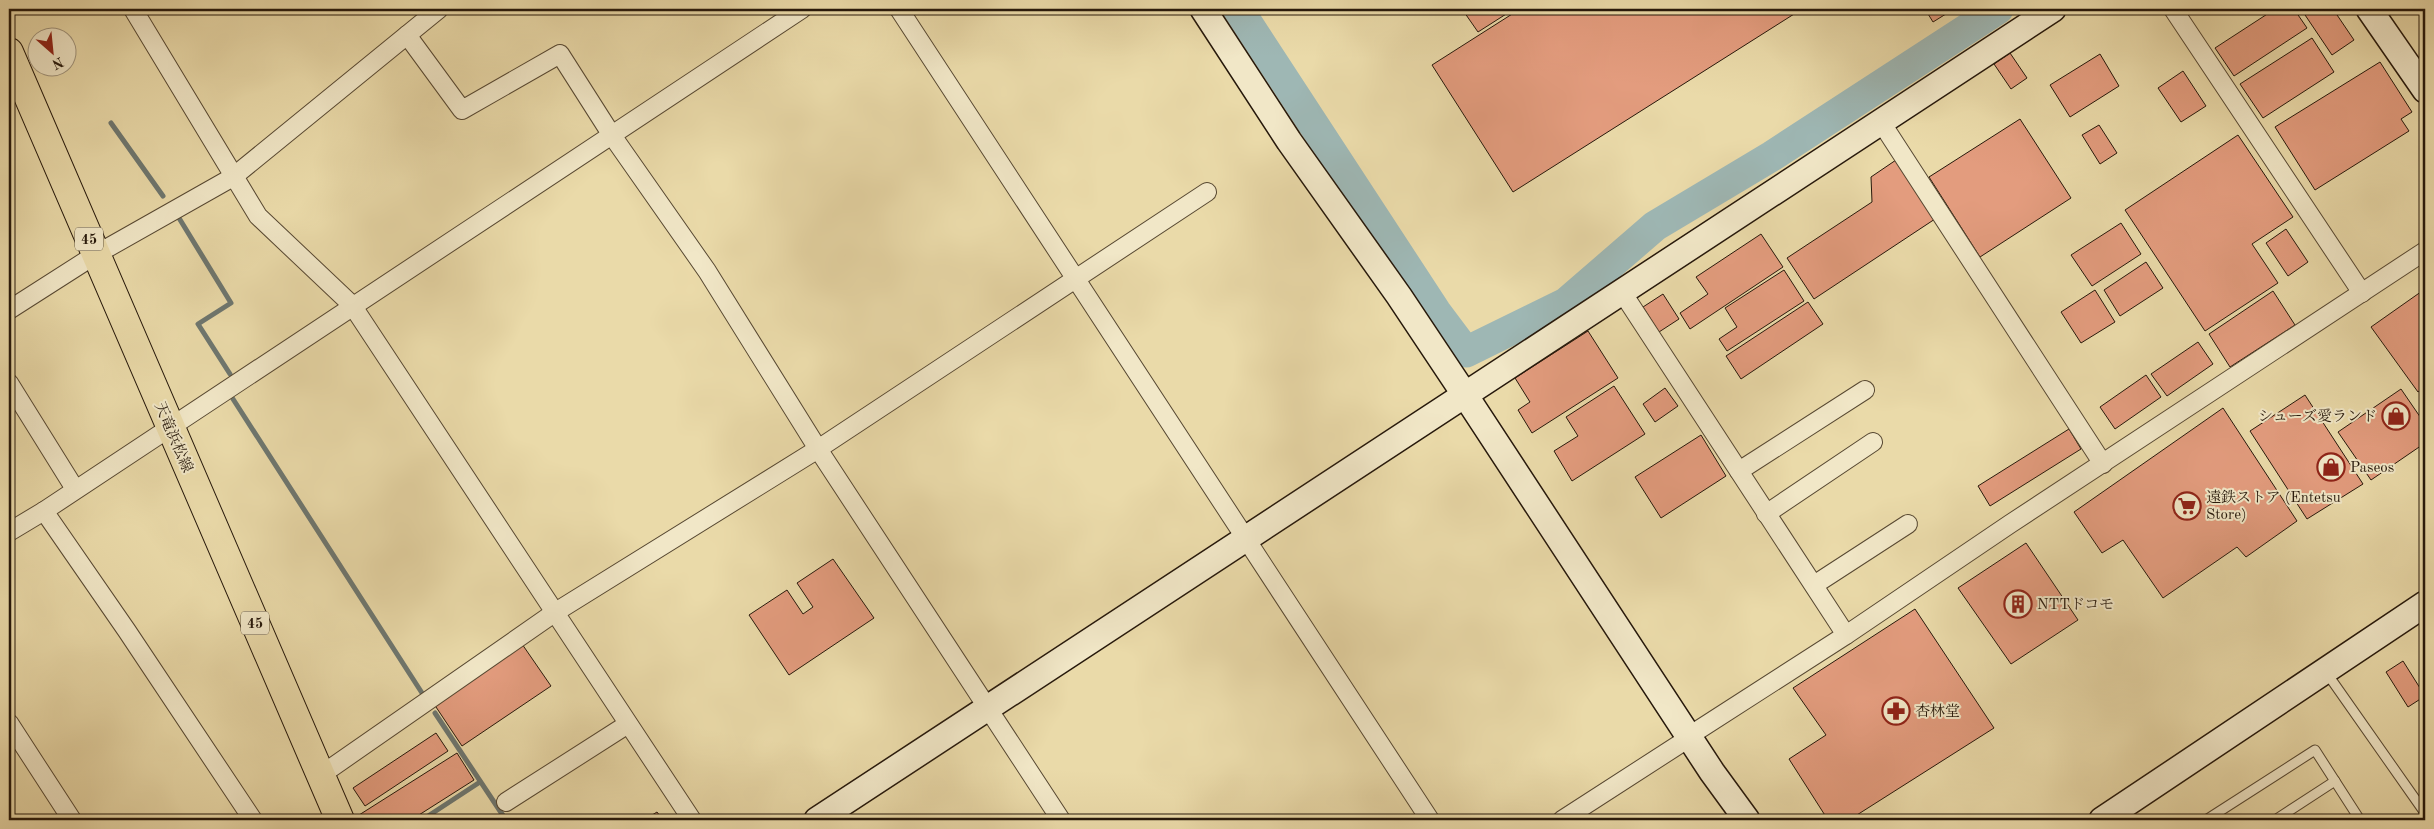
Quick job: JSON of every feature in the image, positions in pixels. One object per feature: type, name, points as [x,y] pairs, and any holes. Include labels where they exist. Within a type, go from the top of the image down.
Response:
[{"type":"main road","name":"天竜浜松線","points":[[9,52],[340,820]]},
{"type":"street","points":[[133,9],[258,216],[352,305],[692,820]]},
{"type":"street","points":[[9,310],[95,255],[233,176],[439,9]]},
{"type":"street","points":[[9,532],[44,511],[169,426],[802,9]]},
{"type":"street","points":[[899,9],[1430,820]]},
{"type":"street","points":[[1203,9],[1289,141],[1399,296],[1696,732],[1747,820]]},
{"type":"street","points":[[818,820],[2053,9]]},
{"type":"street","points":[[2173,9],[2362,293]]},
{"type":"street","points":[[2369,9],[2425,90]]},
{"type":"street","points":[[407,35],[462,110],[560,54],[611,134],[708,271],[818,449],[1061,820]]},
{"type":"street","points":[[1881,122],[2103,464]]},
{"type":"street","points":[[321,775],[554,613],[818,449],[1207,192]]},
{"type":"street","points":[[1562,820],[1846,635],[2425,252]]},
{"type":"street","points":[[1622,292],[1846,635]]},
{"type":"street","points":[[9,383],[75,489]]},
{"type":"street","points":[[1739,471],[1865,390]]},
{"type":"street","points":[[1766,514],[1874,442]]},
{"type":"street","points":[[44,511],[127,630],[253,820]]},
{"type":"street","points":[[1814,585],[1908,524]]},
{"type":"street","points":[[2102,820],[2425,604]]},
{"type":"street","points":[[9,723],[72,820]]},
{"type":"street","points":[[506,802],[628,724]]},
{"type":"lane","points":[[2326,672],[2425,813]]},
{"type":"lane","points":[[2206,820],[2315,750],[2358,817],[2348,820]]},
{"type":"lane","points":[[2275,820],[2335,781]]},
{"type":"building","points":[[1462,9],[1514,9],[1478,32]]},
{"type":"building","points":[[1520,9],[1802,9],[1513,192],[1432,65]]},
{"type":"building","points":[[1925,9],[1954,9],[1933,22]]},
{"type":"building","points":[[2275,9],[2294,9],[2307,28],[2234,76],[2215,48]]},
{"type":"building","points":[[2301,9],[2333,9],[2354,40],[2332,55]]},
{"type":"building","points":[[2312,38],[2334,72],[2263,118],[2240,84]]},
{"type":"building","points":[[2010,53],[2027,78],[2011,89],[1994,64]]},
{"type":"building","points":[[2100,54],[2119,86],[2070,117],[2050,85]]},
{"type":"building","points":[[2380,62],[2412,112],[2401,119],[2409,131],[2315,190],[2275,127]]},
{"type":"building","points":[[2183,71],[2206,106],[2181,122],[2158,88]]},
{"type":"building","points":[[2020,119],[2071,198],[1980,257],[1929,177]]},
{"type":"building","points":[[2099,125],[2117,153],[2100,164],[2082,135]]},
{"type":"building","points":[[2238,135],[2293,217],[2252,244],[2278,283],[2205,331],[2125,210]]},
{"type":"building","points":[[1896,160],[1935,219],[1814,299],[1787,258],[1872,202],[1871,177]]},
{"type":"building","points":[[2121,223],[2141,254],[2092,286],[2071,255]]},
{"type":"building","points":[[2286,229],[2308,262],[2288,276],[2266,243]]},
{"type":"building","points":[[1761,234],[1783,267],[1690,329],[1680,313],[1708,294],[1696,277]]},
{"type":"building","points":[[2146,262],[2163,288],[2120,316],[2104,290]]},
{"type":"building","points":[[1784,270],[1804,301],[1727,351],[1719,339],[1737,327],[1725,308]]},
{"type":"building","points":[[2425,289],[2425,387],[2418,392],[2371,327]]},
{"type":"building","points":[[2095,290],[2115,322],[2081,343],[2061,312]]},
{"type":"building","points":[[2273,291],[2295,325],[2230,367],[2209,334]]},
{"type":"building","points":[[1663,294],[1679,319],[1659,332],[1643,307]]},
{"type":"building","points":[[1808,302],[1823,324],[1741,379],[1726,356]]},
{"type":"building","points":[[1588,331],[1618,378],[1532,433],[1518,410],[1530,402],[1515,378]]},
{"type":"building","points":[[2198,342],[2213,364],[2167,396],[2151,374]]},
{"type":"building","points":[[2146,375],[2161,397],[2115,429],[2100,407]]},
{"type":"building","points":[[1614,386],[1645,434],[1572,481],[1554,451],[1578,436],[1566,417]]},
{"type":"building","points":[[1665,388],[1678,406],[1655,422],[1643,404]]},
{"type":"building","points":[[2401,389],[2425,424],[2425,443],[2371,480],[2338,432]]},
{"type":"building","points":[[2305,395],[2363,484],[2307,519],[2250,431]]},
{"type":"building","points":[[2223,408],[2297,521],[2246,557],[2237,547],[2163,598],[2123,540],[2102,553],[2074,512]]},
{"type":"building","points":[[2069,429],[2081,449],[1990,506],[1978,486]]},
{"type":"building","points":[[1701,435],[1726,476],[1661,518],[1635,477]]},
{"type":"building","name":"NTTドコモ","points":[[2026,543],[2078,620],[2011,664],[1958,588]]},
{"type":"building","points":[[833,559],[874,618],[789,675],[749,615],[787,590],[803,614],[813,607],[797,583]]},
{"type":"building","points":[[1915,609],[1994,728],[1849,820],[1828,820],[1789,759],[1826,735],[1793,688]]},
{"type":"building","points":[[522,644],[551,686],[462,746],[434,704]]},
{"type":"building","points":[[2403,661],[2425,696],[2408,707],[2386,672]]},
{"type":"building","points":[[436,733],[448,751],[365,806],[353,788]]},
{"type":"building","points":[[457,753],[474,780],[411,820],[362,820],[359,815]]},
{"type":"building","points":[[657,812],[663,820],[644,820]]},
{"type":"waterway","points":[[1238,9],[1436,312],[1466,352],[1566,303],[1655,226],[1772,156],[1998,9]]},
{"type":"waterway","points":[[111,123],[163,196]]},
{"type":"waterway","points":[[179,218],[231,303],[198,324],[230,374]]},
{"type":"waterway","points":[[233,399],[422,693]]},
{"type":"waterway","points":[[435,713],[506,820]]},
{"type":"waterway","points":[[422,820],[480,782]]},
{"type":"place","name":"シューズ愛ランド","points":[[2396,416]]},
{"type":"place","name":"Paseos","points":[[2331,467]]},
{"type":"place","name":"遠鉄ストア (Entetsu Store)","points":[[2187,506]]},
{"type":"place","name":"NTTドコモ","points":[[2018,604]]},
{"type":"place","name":"杏林堂","points":[[1896,711]]}]
